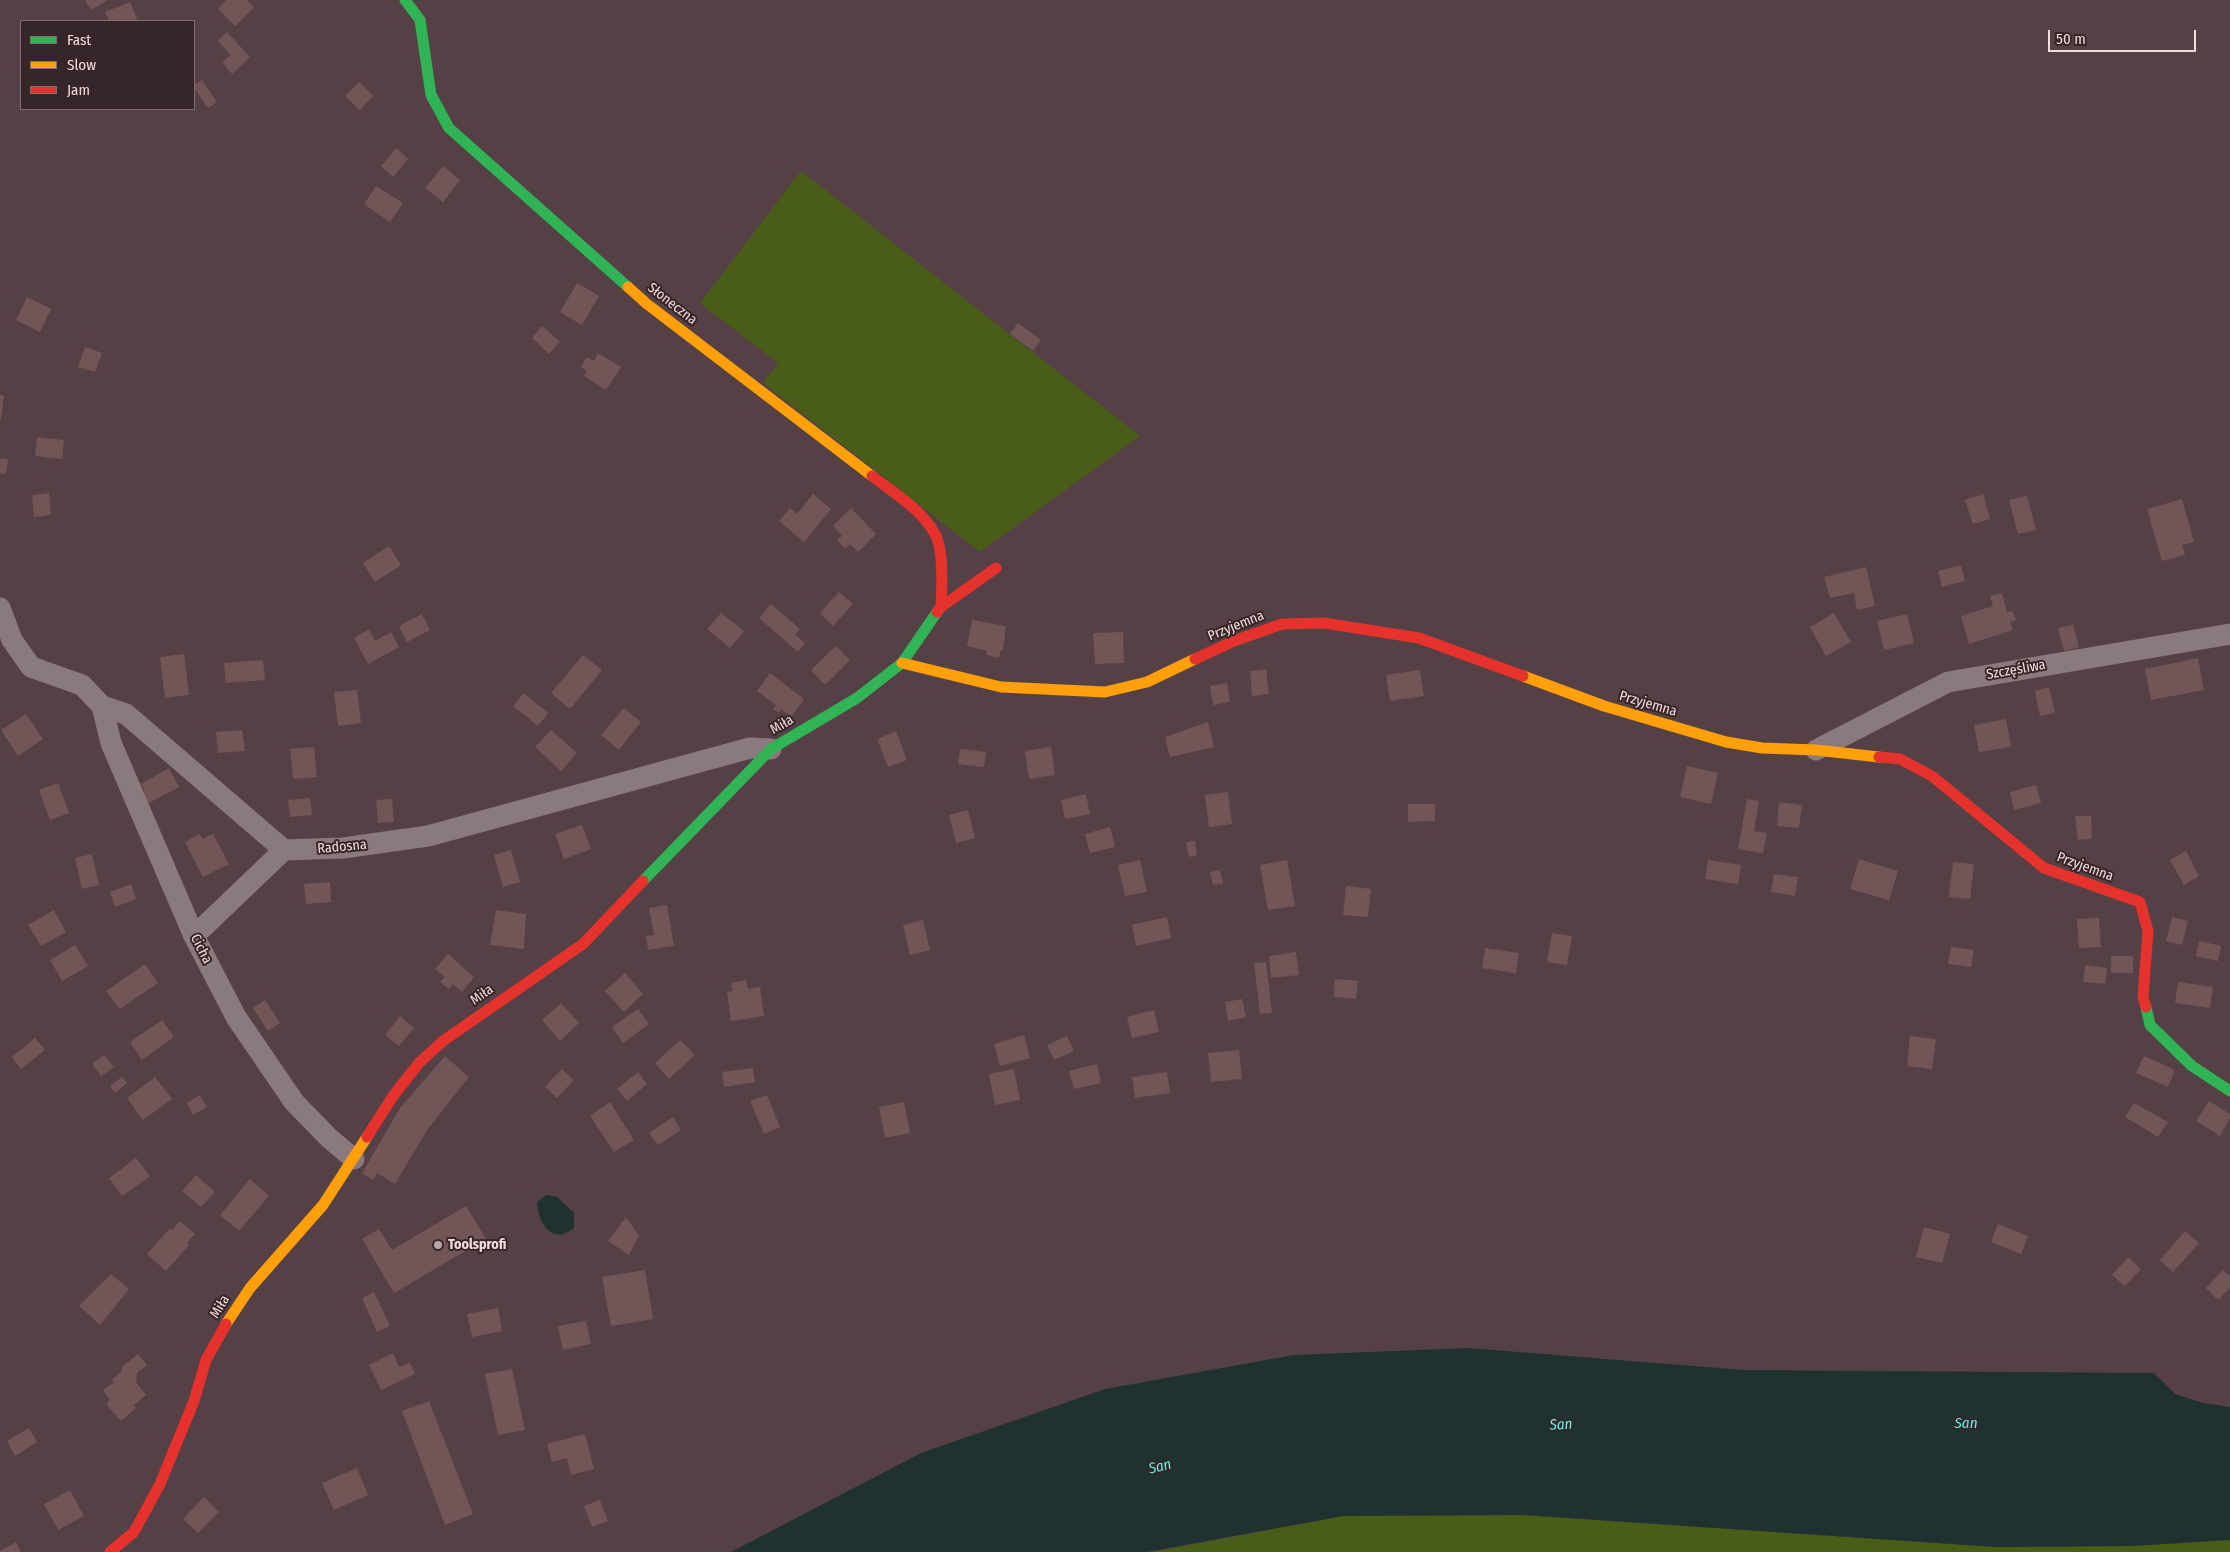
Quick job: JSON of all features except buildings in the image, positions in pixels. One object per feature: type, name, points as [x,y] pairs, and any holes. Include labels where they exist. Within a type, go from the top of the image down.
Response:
[{"type":"street","name":"Słoneczna","points":[[405,0],[420,20],[431,95],[449,128],[647,304],[918,512],[936,535],[942,571],[941,607]]},
{"type":"street","name":"Miła","points":[[110,1552],[134,1532],[160,1484],[194,1401],[206,1360],[232,1313],[250,1288],[289,1246],[323,1205],[393,1096],[419,1063],[442,1040],[583,944],[771,749],[857,698],[902,663],[941,607],[996,568]]},
{"type":"street","points":[[0,608],[12,640],[31,666],[82,685],[102,706],[126,714],[284,850],[194,936]]},
{"type":"street","name":"Przyjemna","points":[[902,663],[1001,687],[1105,692],[1147,682],[1234,641],[1282,624],[1324,623],[1419,638],[1604,706],[1726,742],[1762,748],[1816,750],[1900,759],[1932,776],[2044,868],[2140,902],[2148,931],[2143,997],[2150,1025],[2192,1066],[2230,1091]]},
{"type":"street","name":"Szczęśliwa","points":[[1816,750],[1948,682],[2230,634]]},
{"type":"street","name":"Cicha","points":[[102,706],[110,743],[194,936],[236,1017],[294,1102],[329,1138],[354,1159]]},
{"type":"street","name":"Radosna","points":[[284,850],[343,848],[428,836],[750,748],[771,749]]},
{"type":"green space","points":[[801,171],[1140,436],[980,552],[763,383],[778,363],[700,303]]},
{"type":"green space","points":[[1523,1515],[1996,1547],[2131,1546],[2230,1540],[2230,1552],[1153,1552],[1343,1516]]},
{"type":"water","points":[[546,1195],[557,1197],[574,1213],[574,1228],[566,1233],[559,1234],[548,1230],[540,1217],[537,1202]]},
{"type":"water","name":"San","points":[[1468,1348],[1744,1370],[2154,1373],[2175,1394],[2203,1403],[2230,1407],[2230,1540],[2132,1546],[1996,1547],[1523,1515],[1343,1516],[1147,1552],[731,1552],[921,1453],[1105,1389],[1294,1355]]},
{"type":"traffic: fast","points":[[405,0],[420,20],[431,95],[449,128],[628,287]]},
{"type":"traffic: fast","points":[[643,881],[771,749],[857,698],[902,663],[937,612]]},
{"type":"traffic: fast","points":[[2146,1007],[2150,1025],[2192,1066],[2230,1091]]},
{"type":"traffic: slow","points":[[628,287],[647,304],[872,476]]},
{"type":"traffic: slow","points":[[902,663],[1001,687],[1105,692],[1147,682],[1195,659]]},
{"type":"traffic: slow","points":[[1523,676],[1604,706],[1726,742],[1762,748],[1816,750],[1879,757]]},
{"type":"traffic: slow","points":[[226,1324],[250,1288],[323,1205],[367,1137]]},
{"type":"traffic: jam","points":[[872,476],[915,509],[935,534],[941,559],[941,607]]},
{"type":"traffic: jam","points":[[937,612],[941,607],[996,568]]},
{"type":"traffic: jam","points":[[1195,659],[1234,641],[1282,624],[1324,623],[1419,638],[1523,676]]},
{"type":"traffic: jam","points":[[1879,757],[1900,759],[1932,776],[2044,868],[2140,902],[2148,931],[2143,997],[2146,1007]]},
{"type":"traffic: jam","points":[[367,1137],[393,1096],[419,1063],[443,1041],[583,944],[643,881]]},
{"type":"traffic: jam","points":[[110,1552],[134,1532],[160,1484],[194,1401],[206,1360],[226,1324]]},
{"type":"place","name":"Toolsprofi","points":[[438,1245]]}]
